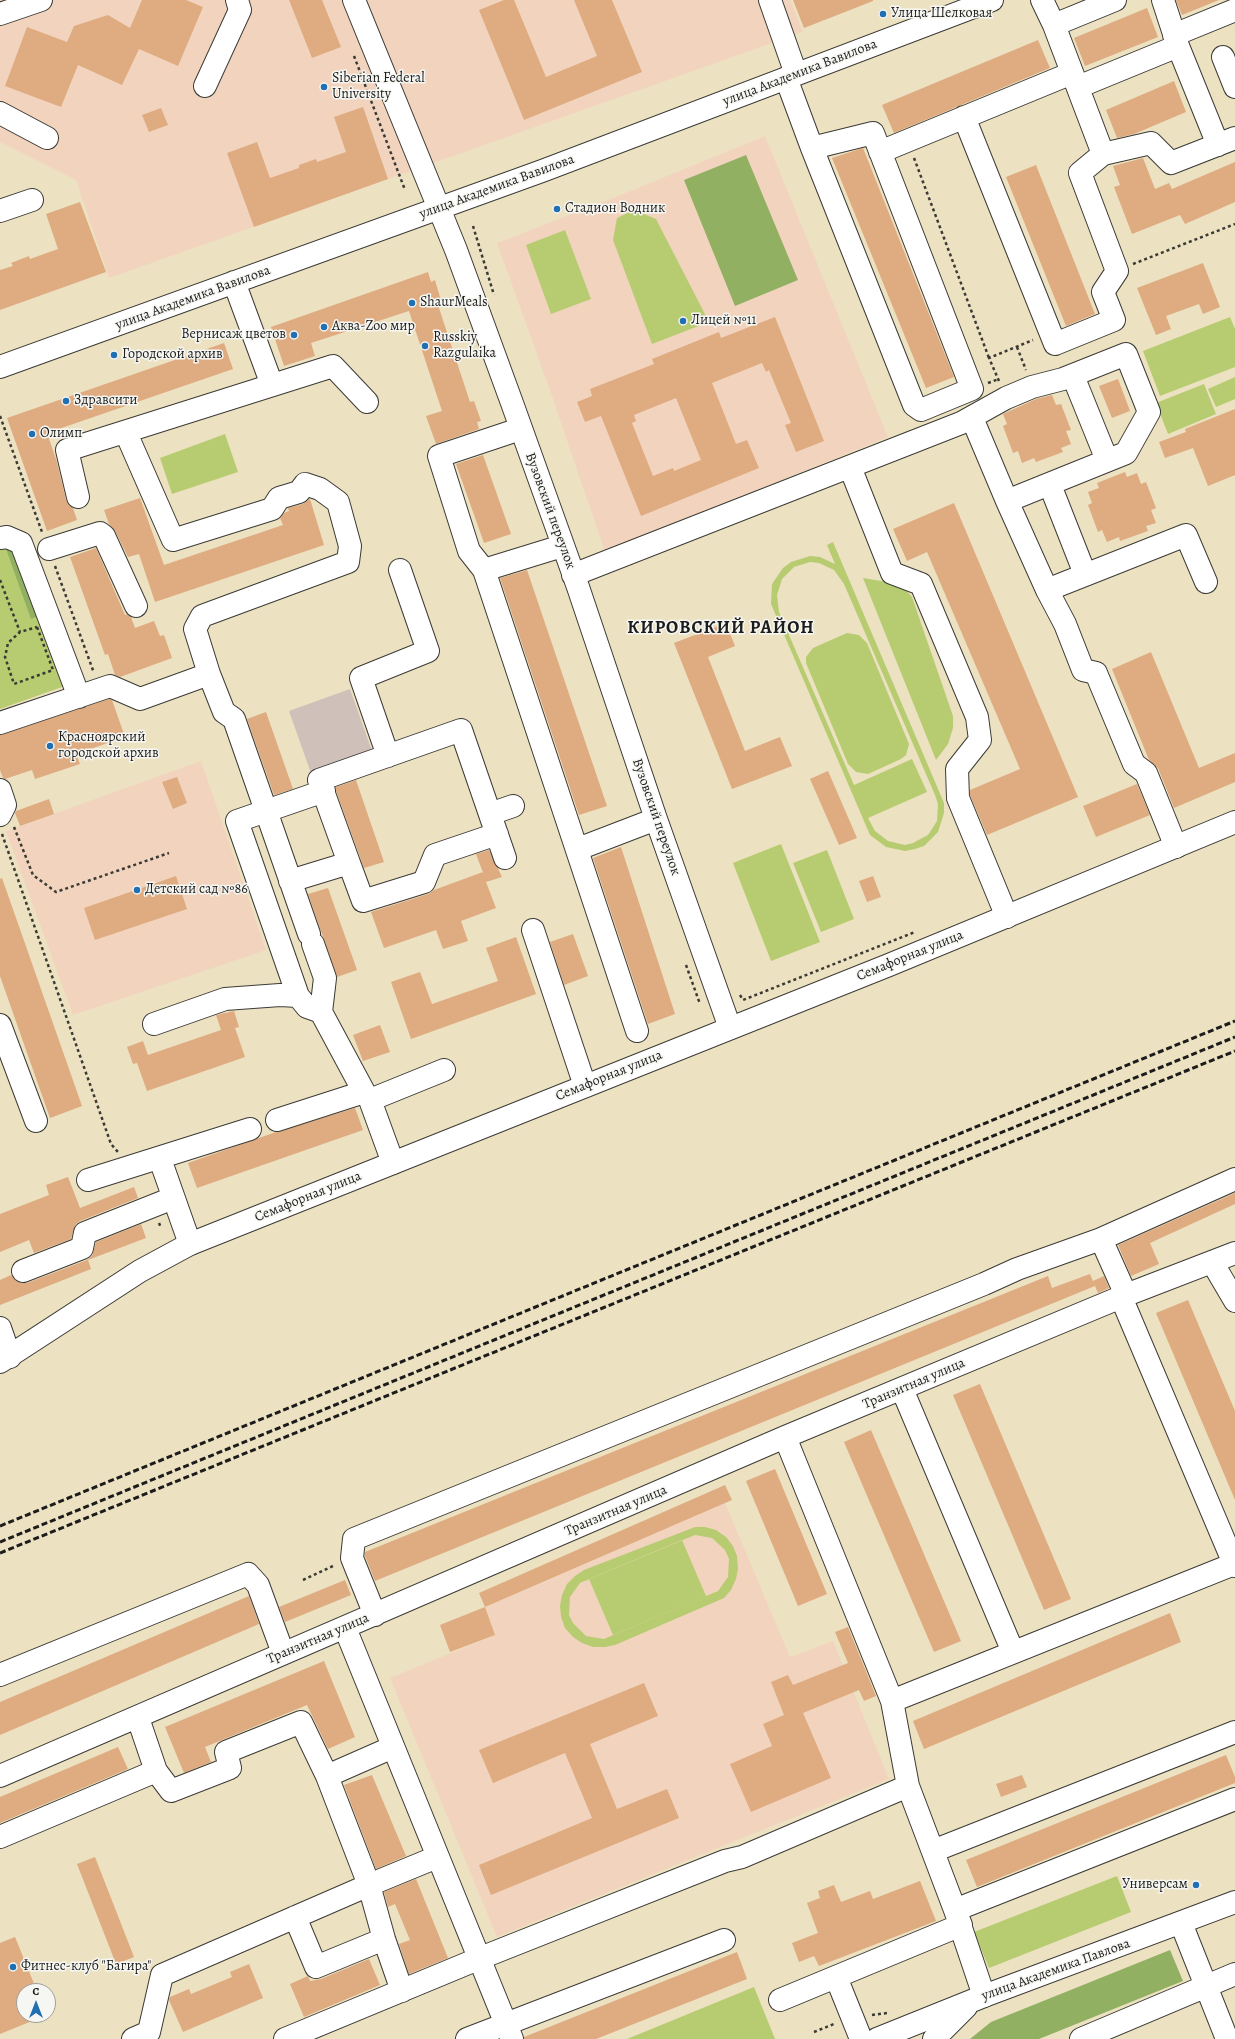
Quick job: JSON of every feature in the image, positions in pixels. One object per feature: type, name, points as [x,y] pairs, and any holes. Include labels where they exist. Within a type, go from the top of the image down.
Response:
[{"type":"main road","points":[[0,14],[41,0]]},
{"type":"main road","points":[[205,86],[240,10],[237,0]]},
{"type":"main road","name":"Вузовский переулок","points":[[354,0],[458,257],[573,575],[656,819],[730,1028]]},
{"type":"main road","points":[[770,0],[812,148],[914,405],[921,410],[972,390],[873,133],[812,148]]},
{"type":"main road","name":"улица Академика Вавилова","points":[[0,367],[542,171],[992,0]]},
{"type":"main road","points":[[1042,0],[1054,25],[1103,154]]},
{"type":"main road","points":[[1054,25],[1115,0]]},
{"type":"main road","points":[[964,117],[1055,344],[1114,320],[1103,292],[1117,271],[1080,173],[1103,154],[1151,143],[1171,163],[1227,141],[1176,41],[1162,0]]},
{"type":"main road","points":[[880,152],[964,117],[1075,80],[1176,41],[1235,10]]},
{"type":"main road","points":[[1223,57],[1235,87]]},
{"type":"main road","points":[[0,113],[47,138]]},
{"type":"main road","points":[[0,211],[32,200]]},
{"type":"main road","points":[[234,282],[272,385]]},
{"type":"main road","points":[[573,575],[972,418],[1006,398],[1032,387],[1073,376],[1127,354],[1150,412],[1126,453],[1050,485],[1007,501]]},
{"type":"main road","points":[[78,497],[67,450],[126,433],[332,366],[367,402]]},
{"type":"main road","points":[[1073,376],[1107,460]]},
{"type":"main road","points":[[972,418],[1047,590],[1065,624],[1083,670],[1096,673],[1134,764],[1146,773],[1176,847]]},
{"type":"main road","points":[[520,429],[439,456],[469,551],[484,570],[578,848],[637,1031]]},
{"type":"main road","points":[[126,433],[172,540],[272,509],[279,498],[299,492],[305,484],[320,489],[338,502],[350,546],[348,562],[202,616],[196,629],[209,674],[224,712],[234,719],[325,978],[321,1012],[367,1096],[393,1163]]},
{"type":"main road","points":[[850,467],[892,573],[921,584],[977,717],[980,740],[957,768],[958,798],[1007,917]]},
{"type":"main road","points":[[1050,485],[1085,574]]},
{"type":"main road","points":[[49,549],[100,533],[104,536],[136,606]]},
{"type":"main road","points":[[1047,590],[1186,535],[1206,582]]},
{"type":"main road","points":[[0,538],[7,537],[22,543],[79,697]]},
{"type":"main road","points":[[484,570],[562,546]]},
{"type":"main road","points":[[388,756],[360,678],[428,651],[400,570]]},
{"type":"main road","points":[[0,723],[110,686],[140,699],[209,674]]},
{"type":"main road","points":[[505,858],[494,824],[461,730],[320,780],[363,901],[424,882],[435,855],[494,824],[513,806]]},
{"type":"main road","points":[[0,790],[5,805],[6,819]]},
{"type":"main road","points":[[321,1012],[307,1007],[298,996],[236,821],[324,791]]},
{"type":"main road","points":[[578,848],[656,819]]},
{"type":"main road","name":"Семафорная улица","points":[[5,1360],[140,1271],[190,1244],[1007,917],[1235,822]]},
{"type":"main road","points":[[290,881],[349,863]]},
{"type":"main road","points":[[533,930],[584,1086]]},
{"type":"main road","points":[[154,1024],[225,999],[280,995],[298,996]]},
{"type":"main road","points":[[0,1025],[36,1121]]},
{"type":"main road","points":[[277,1120],[367,1096],[444,1070]]},
{"type":"main road","points":[[88,1180],[160,1159],[250,1129]]},
{"type":"main road","points":[[160,1159],[190,1244]]},
{"type":"main road","points":[[375,1615],[352,1558],[354,1539],[984,1284],[1017,1268],[1102,1239],[1235,1179]]},
{"type":"main road","points":[[23,1271],[82,1248],[85,1233],[173,1198]]},
{"type":"main road","points":[[892,1701],[1234,1565],[1123,1296],[1102,1239]]},
{"type":"main road","name":"Транзитная улица","points":[[0,1776],[138,1718],[283,1653],[345,1628],[785,1437],[902,1390],[1123,1296],[1235,1253]]},
{"type":"main road","points":[[1212,1262],[1235,1301]]},
{"type":"main road","points":[[0,1328],[5,1360]]},
{"type":"main road","points":[[902,1390],[1013,1652]]},
{"type":"main road","points":[[785,1437],[892,1701],[908,1786],[958,1918],[979,1998],[934,2039]]},
{"type":"main road","points":[[0,1675],[248,1574],[258,1585],[283,1653]]},
{"type":"main road","points":[[345,1628],[478,1959],[509,2031]]},
{"type":"main road","points":[[138,1718],[156,1771],[171,1791],[230,1768],[226,1752],[301,1722],[327,1776],[369,1885],[384,1939],[402,1991]]},
{"type":"main road","points":[[933,1851],[1235,1732]]},
{"type":"main road","points":[[327,1776],[393,1747]]},
{"type":"main road","points":[[0,1837],[156,1771]]},
{"type":"main road","points":[[285,2039],[478,1959],[725,1861],[742,1857],[908,1786]]},
{"type":"main road","points":[[780,2000],[836,1977],[958,1918],[1235,1799]]},
{"type":"main road","points":[[133,2039],[149,2032],[162,1975],[437,1857]]},
{"type":"main road","name":"улица Академика Павлова","points":[[877,2039],[979,1998],[1235,1902]]},
{"type":"main road","points":[[295,1917],[316,1967],[384,1939]]},
{"type":"main road","points":[[1181,1923],[1205,1987],[1227,2039]]},
{"type":"main road","points":[[467,2039],[509,2031],[724,1940]]},
{"type":"main road","points":[[1081,2039],[1235,1974]]},
{"type":"main road","points":[[836,1977],[861,2039]]},
{"type":"path","points":[[353,51],[405,190]]},
{"type":"path","points":[[907,141],[989,358],[1006,398]]},
{"type":"path","points":[[1117,271],[1235,224]]},
{"type":"path","points":[[472,226],[478,240]]},
{"type":"path","points":[[989,358],[1050,334]]},
{"type":"path","points":[[1016,347],[1032,387]]},
{"type":"path","points":[[0,580],[20,632]]},
{"type":"path","points":[[37,627],[53,670],[14,684],[5,657],[5,650],[13,636],[20,632],[37,627]]},
{"type":"path","points":[[6,819],[33,875],[56,892],[170,853]]},
{"type":"path","points":[[0,828],[111,1144],[130,1167]]},
{"type":"path","points":[[738,991],[743,1000],[917,931]]},
{"type":"path","points":[[303,1580],[352,1558]]},
{"type":"shaded area","name":"Siberian Federal University","points":[[0,0],[790,0],[803,32],[109,278],[76,180],[0,142]]},
{"type":"shaded area","name":"Лицей №11","points":[[765,136],[888,437],[605,552],[553,399],[497,243],[616,197]]},
{"type":"shaded area","points":[[350,689],[373,754],[312,776],[289,711]]},
{"type":"shaded area","name":"Детский сад №86","points":[[201,761],[266,950],[73,1015],[6,831]]},
{"type":"shaded area","points":[[725,1503],[790,1657],[833,1641],[889,1779],[497,1937],[390,1678],[495,1635],[485,1607]]},
{"type":"green space","points":[[746,155],[798,280],[735,306],[684,180]]},
{"type":"green space","points":[[634,210],[656,219],[709,322],[652,344],[613,240],[617,218]]},
{"type":"green space","points":[[565,230],[591,299],[551,314],[526,245]]},
{"type":"green space","points":[[1230,317],[1235,329],[1235,367],[1160,396],[1143,351]]},
{"type":"green space","points":[[1235,377],[1235,399],[1216,407],[1208,389]]},
{"type":"green space","points":[[1204,384],[1216,414],[1168,434],[1156,403]]},
{"type":"green space","points":[[225,434],[238,472],[172,494],[160,458]]},
{"type":"green space","points":[[833,542],[944,803],[944,813],[938,832],[924,846],[915,849],[905,851],[886,847],[870,835],[771,604],[772,584],[783,568],[791,562],[810,556],[820,557],[835,564],[827,545]],"holes":[[[810,562],[819,563],[834,570],[844,584],[935,795],[938,804],[937,821],[928,835],[913,843],[905,845],[888,841],[875,831],[868,818],[927,792],[912,759],[854,785],[779,612],[777,595],[782,579],[794,567]]]},
{"type":"green space","points":[[5,546],[15,550],[39,616],[31,619]]},
{"type":"green space","points":[[0,547],[15,550],[65,686],[0,709]]},
{"type":"green space","points":[[863,578],[893,583],[905,589],[912,597],[953,716],[953,728],[948,744],[936,760]]},
{"type":"green space","points":[[847,633],[859,635],[867,643],[909,744],[906,755],[901,759],[868,774],[856,772],[848,764],[806,663],[806,657],[813,648]]},
{"type":"green space","points":[[781,844],[820,942],[771,961],[733,863]]},
{"type":"green space","points":[[827,850],[854,919],[821,932],[793,863]]},
{"type":"green space","points":[[695,1527],[705,1527],[716,1530],[726,1537],[733,1546],[737,1556],[738,1568],[736,1579],[731,1590],[724,1598],[615,1645],[605,1647],[593,1647],[582,1643],[573,1637],[565,1628],[561,1617],[560,1606],[562,1595],[567,1584],[584,1570]],"holes":[[[695,1535],[712,1538],[725,1550],[729,1559],[728,1577],[718,1591],[604,1639],[586,1636],[573,1623],[569,1615],[570,1597],[580,1583]]]},
{"type":"green space","points":[[682,1540],[706,1596],[613,1635],[589,1579]]},
{"type":"green space","points":[[1117,1876],[1131,1912],[989,1968],[974,1932]]},
{"type":"green space","points":[[1170,1950],[1183,1981],[1039,2039],[970,2039],[991,2022]]},
{"type":"green space","points":[[754,1987],[775,2039],[627,2039]]},
{"type":"building","points":[[142,0],[186,0],[203,7],[178,66],[139,49],[122,85],[78,65],[61,107],[5,86],[27,27],[67,42],[74,26],[108,15],[130,28]]},
{"type":"building","points":[[289,0],[322,0],[341,47],[312,58]]},
{"type":"building","points":[[504,0],[514,0],[546,77],[597,56],[574,0],[612,0],[642,72],[524,120],[479,10]]},
{"type":"building","points":[[793,0],[873,0],[873,1],[804,28]]},
{"type":"building","points":[[1176,0],[1219,0],[1182,15]]},
{"type":"building","points":[[1147,8],[1158,37],[1085,66],[1074,38]]},
{"type":"building","points":[[1038,40],[1050,68],[894,133],[882,105]]},
{"type":"building","points":[[1174,81],[1186,112],[1134,134],[1117,138],[1106,110]]},
{"type":"building","points":[[363,107],[388,179],[254,227],[227,153],[257,142],[270,178],[299,168],[299,165],[316,159],[317,162],[346,152],[334,117]]},
{"type":"building","points":[[161,108],[168,125],[149,132],[142,115]]},
{"type":"building","points":[[863,148],[954,377],[926,388],[832,158]]},
{"type":"building","points":[[1143,158],[1155,189],[1169,183],[1172,189],[1235,162],[1235,202],[1185,224],[1180,215],[1132,234],[1114,187],[1120,185],[1113,166]]},
{"type":"building","points":[[1036,165],[1095,314],[1066,326],[1006,177]]},
{"type":"building","points":[[80,202],[106,272],[0,310],[0,270],[13,266],[11,263],[29,256],[30,259],[58,249],[46,214]]},
{"type":"building","points":[[1203,263],[1220,307],[1203,314],[1199,304],[1166,316],[1171,329],[1156,335],[1137,288]]},
{"type":"building","points":[[428,272],[431,282],[435,280],[442,304],[438,305],[470,402],[474,401],[481,421],[477,422],[479,429],[436,444],[426,416],[442,411],[409,311],[311,343],[315,356],[284,366],[271,327]]},
{"type":"building","points":[[775,317],[824,441],[796,452],[785,425],[791,423],[769,370],[766,372],[762,363],[712,383],[736,444],[747,440],[759,468],[641,516],[601,416],[585,422],[577,402],[592,396],[590,389],[654,364],[652,359],[719,332],[721,338]],"holes":[[[676,398],[701,460],[674,471],[673,468],[653,476],[632,423],[636,421],[634,415]]]},
{"type":"building","points":[[224,343],[233,369],[47,433],[57,462],[66,500],[73,508],[77,520],[47,531],[7,418]]},
{"type":"building","points":[[1118,379],[1130,411],[1112,418],[1099,386]]},
{"type":"building","points":[[1052,395],[1056,405],[1061,404],[1071,430],[1066,431],[1071,444],[1061,448],[1063,452],[1036,462],[1034,458],[1022,463],[1018,451],[1013,453],[1003,426],[1007,424],[1003,414],[1036,399]]},
{"type":"building","points":[[1235,409],[1235,475],[1208,486],[1193,448],[1165,458],[1159,442],[1186,432],[1185,429]]},
{"type":"building","points":[[483,455],[511,534],[484,543],[456,464]]},
{"type":"building","points":[[1125,472],[1127,477],[1137,473],[1141,484],[1146,482],[1156,508],[1151,510],[1156,523],[1146,526],[1148,531],[1120,541],[1119,537],[1107,542],[1102,530],[1098,532],[1088,505],[1092,503],[1088,492],[1099,488],[1097,483]]},
{"type":"building","points":[[140,498],[164,565],[283,525],[280,518],[284,513],[289,511],[288,508],[303,504],[310,499],[324,545],[155,602],[139,554],[128,557],[115,531],[109,524],[104,510]]},
{"type":"building","points":[[954,503],[1078,797],[987,835],[970,795],[970,790],[1020,769],[927,552],[907,561],[893,529]]},
{"type":"building","points":[[96,548],[125,615],[127,614],[131,617],[135,628],[154,621],[160,636],[164,635],[172,658],[120,677],[115,675],[108,654],[105,655],[70,557]]},
{"type":"building","points":[[527,570],[607,806],[579,815],[500,578]]},
{"type":"building","points":[[726,623],[735,646],[708,657],[745,751],[780,737],[792,766],[732,789],[674,643]]},
{"type":"building","points":[[1151,652],[1199,768],[1235,753],[1235,782],[1174,808],[1158,768],[1149,760],[1112,669]]},
{"type":"building","name":"Красноярский городской архив","points":[[109,699],[112,700],[125,737],[76,754],[80,764],[35,779],[32,770],[5,779],[3,778],[0,770],[0,735]]},
{"type":"building","points":[[266,712],[293,789],[274,795],[247,719]]},
{"type":"building","points":[[828,771],[857,838],[839,845],[810,779]]},
{"type":"building","points":[[177,777],[187,803],[173,809],[162,782]]},
{"type":"building","points":[[356,780],[384,862],[364,868],[336,791],[336,787]]},
{"type":"building","points":[[1137,784],[1150,815],[1096,837],[1083,806]]},
{"type":"building","points":[[49,799],[54,814],[20,826],[15,813],[16,811]]},
{"type":"building","points":[[621,847],[675,1014],[648,1024],[593,858]]},
{"type":"building","points":[[489,850],[502,877],[486,882],[496,908],[461,921],[468,941],[443,949],[436,930],[384,948],[371,912],[428,894],[434,890],[483,872],[476,854]]},
{"type":"building","points":[[176,876],[187,909],[95,940],[84,908]]},
{"type":"building","points":[[873,876],[881,897],[867,902],[859,881]]},
{"type":"building","points":[[2,878],[82,1106],[50,1118],[0,976],[0,879]]},
{"type":"building","points":[[328,888],[357,970],[337,977],[308,894]]},
{"type":"building","points":[[573,934],[588,976],[564,985],[550,942]]},
{"type":"building","points":[[516,937],[536,994],[411,1039],[391,982],[420,972],[432,1004],[498,981],[486,948]]},
{"type":"building","points":[[234,1011],[239,1027],[235,1028],[245,1057],[147,1091],[137,1063],[133,1064],[127,1047],[143,1041],[148,1055],[221,1030],[216,1015]]},
{"type":"building","points":[[380,1025],[390,1052],[363,1061],[353,1035]]},
{"type":"building","points":[[355,1108],[363,1130],[197,1188],[188,1163],[276,1132]]},
{"type":"building","points":[[68,1177],[80,1208],[134,1187],[138,1198],[80,1221],[75,1225],[71,1239],[34,1253],[29,1240],[0,1252],[0,1214],[49,1195],[46,1185]]},
{"type":"building","points":[[1235,1193],[1235,1204],[1150,1243],[1159,1264],[1131,1276],[1118,1245]]},
{"type":"building","points":[[141,1224],[146,1238],[88,1260],[91,1269],[0,1305],[0,1280],[11,1275],[16,1281],[27,1283],[87,1260],[92,1256],[96,1242]]},
{"type":"building","points":[[1090,1274],[1095,1286],[375,1581],[365,1556],[365,1552],[1048,1276],[1052,1288]]},
{"type":"building","points":[[1104,1276],[1109,1288],[1098,1293],[1093,1281]]},
{"type":"building","points":[[1188,1300],[1235,1411],[1235,1500],[1156,1313]]},
{"type":"building","points":[[980,1384],[1071,1599],[1044,1610],[953,1395]]},
{"type":"building","points":[[871,1430],[961,1641],[934,1652],[844,1442]]},
{"type":"building","points":[[775,1469],[827,1594],[798,1606],[746,1481]]},
{"type":"building","points":[[725,1485],[732,1500],[485,1607],[479,1593]]},
{"type":"building","points":[[345,1580],[351,1595],[285,1622],[279,1607]]},
{"type":"building","points":[[249,1596],[259,1624],[0,1735],[0,1702]]},
{"type":"building","points":[[485,1607],[495,1635],[450,1652],[440,1625]]},
{"type":"building","points":[[1170,1613],[1181,1642],[924,1749],[913,1721]]},
{"type":"building","points":[[848,1627],[876,1696],[864,1701],[859,1690],[803,1713],[831,1778],[751,1812],[730,1764],[772,1746],[763,1724],[784,1715],[771,1682],[788,1675],[793,1685],[848,1663],[835,1632]]},
{"type":"building","points":[[324,1661],[355,1737],[328,1749],[307,1705],[205,1747],[211,1762],[184,1773],[165,1727]]},
{"type":"building","points":[[644,1683],[658,1716],[590,1744],[617,1809],[667,1789],[679,1818],[491,1895],[479,1865],[592,1818],[565,1753],[493,1783],[479,1750]]},
{"type":"building","points":[[118,1747],[128,1769],[0,1823],[0,1797]]},
{"type":"building","points":[[1226,1755],[1235,1777],[1235,1783],[977,1887],[966,1860]]},
{"type":"building","points":[[372,1775],[406,1856],[376,1869],[344,1785]]},
{"type":"building","points":[[1022,1775],[1027,1787],[1001,1797],[996,1784]]},
{"type":"building","points":[[95,1857],[134,1957],[116,1964],[77,1864]]},
{"type":"building","points":[[416,1879],[448,1958],[409,1974],[399,1944],[410,1940],[395,1904],[388,1907],[384,1892]]},
{"type":"building","points":[[920,1881],[936,1921],[819,1966],[814,1956],[799,1962],[792,1943],[818,1933],[807,1903],[820,1898],[818,1891],[834,1885],[841,1902],[870,1891],[873,1899]]},
{"type":"building","name":"Фитнес-клуб \"Багира\"","points":[[15,1937],[34,1983],[16,1983],[16,2023],[27,2023],[0,2034],[0,1943]]},
{"type":"building","points":[[737,1952],[747,1979],[596,2039],[524,2039],[524,2037]]},
{"type":"building","points":[[369,1959],[380,1985],[304,2017],[290,1984],[308,1976],[310,1981],[321,1979]]},
{"type":"building","points":[[249,1964],[263,1998],[183,2032],[169,2000],[170,1997],[189,1989],[191,1994],[232,1977],[230,1972]]},
{"type":"railway","points":[[0,1526],[1235,1021]]},
{"type":"railway","points":[[0,1542],[1235,1037]]},
{"type":"railway","points":[[0,1553],[1235,1051]]},
{"type":"place","name":"Улица Шелковая","points":[[883,14]]},
{"type":"place","name":"Siberian Federal University","points":[[324,87]]},
{"type":"place","name":"Стадион Водник","points":[[557,209]]},
{"type":"place","name":"ShаurMeals","points":[[412,303]]},
{"type":"place","name":"Лицей №11","points":[[683,321]]},
{"type":"place","name":"Аква-Zoo мир","points":[[324,327]]},
{"type":"place","name":"Вернисаж цветов","points":[[294,335]]},
{"type":"place","name":"Russkiy Razgulaika","points":[[425,346]]},
{"type":"place","name":"Городской архив","points":[[114,355]]},
{"type":"place","name":"Здравсити","points":[[66,401]]},
{"type":"place","name":"Олимп","points":[[32,434]]},
{"type":"place","name":"Красноярский городской архив","points":[[50,746]]},
{"type":"place","name":"Детский сад №86","points":[[137,890]]},
{"type":"place","name":"Универсам","points":[[1196,1885]]},
{"type":"place","name":"Фитнес-клуб \"Багира\"","points":[[13,1967]]},
{"type":"district","name":"КИРОВСКИЙ РАЙОН","points":[[721,629]]}]
